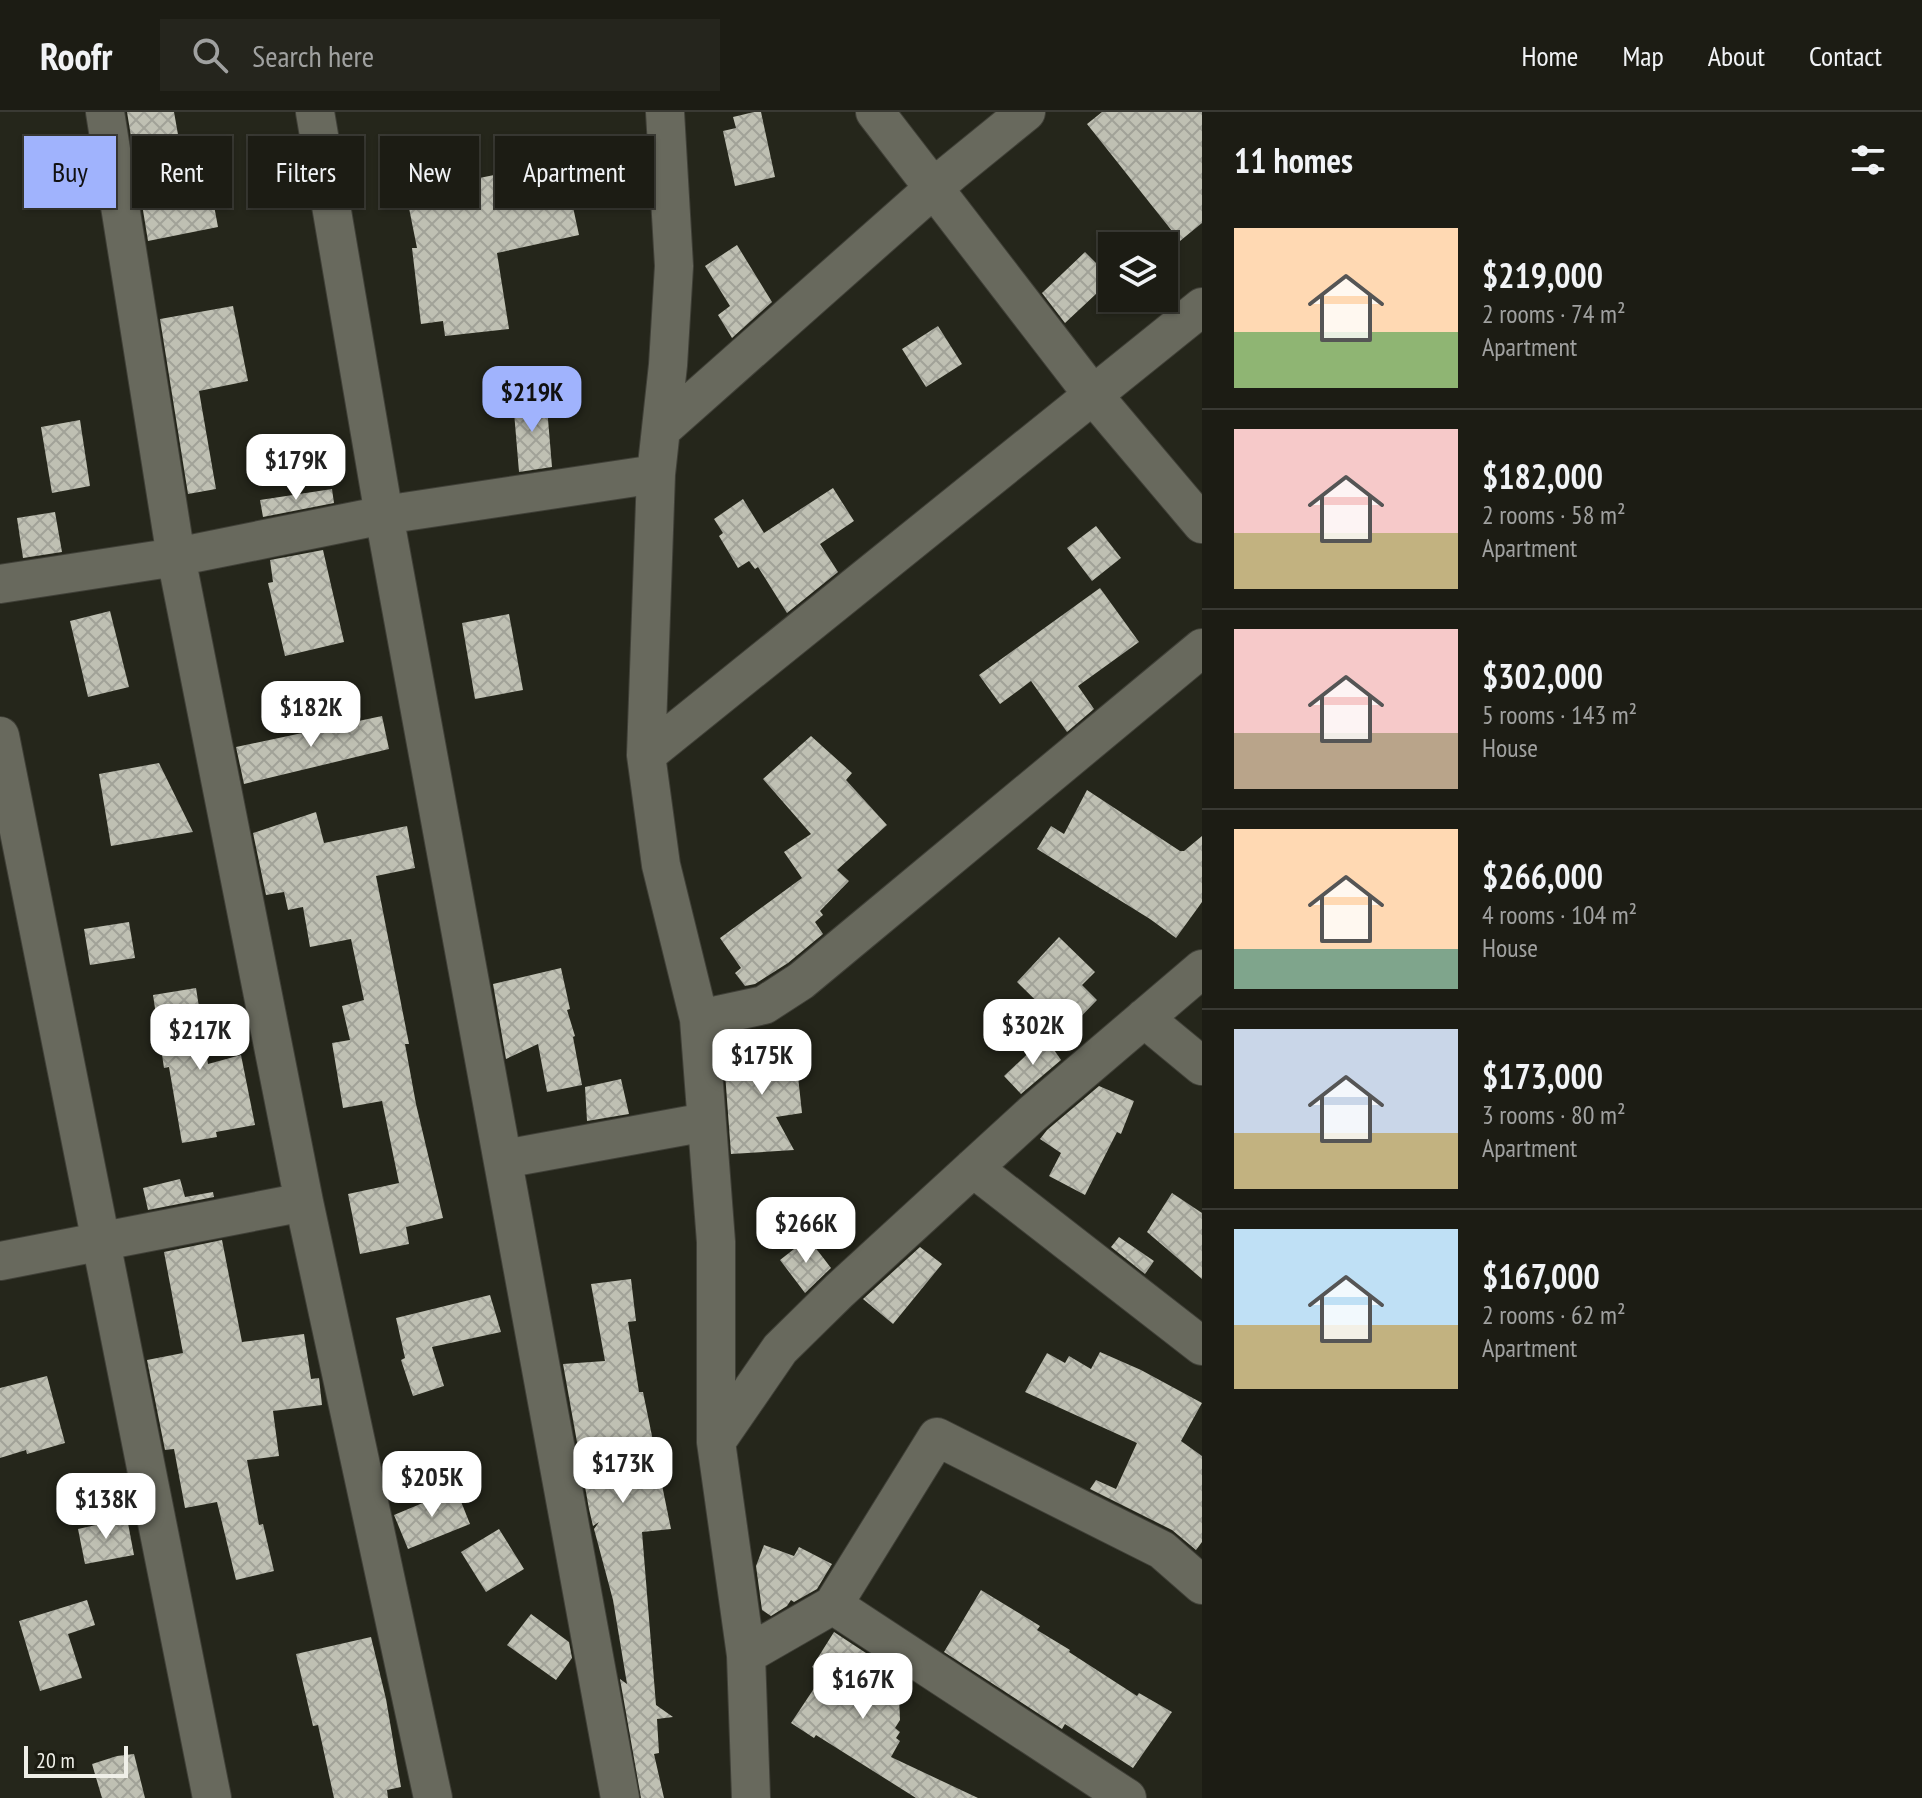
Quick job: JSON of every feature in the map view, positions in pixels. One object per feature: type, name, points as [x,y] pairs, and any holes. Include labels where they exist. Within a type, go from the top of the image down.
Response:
[{"type":"street","points":[[105,112],[176,557],[304,1202],[433,1798]]},
{"type":"street","points":[[315,112],[384,515],[620,1798]]},
{"type":"street","points":[[665,112],[674,266],[656,474],[646,755],[661,865],[699,1019],[716,1242],[716,1442],[746,1655],[751,1798]]},
{"type":"street","points":[[875,112],[1093,395],[1202,524]]},
{"type":"street","points":[[661,430],[1026,112]]},
{"type":"street","points":[[646,755],[1202,307]]},
{"type":"street","points":[[0,584],[176,557],[384,515],[656,474]]},
{"type":"street","points":[[699,1019],[764,1005],[801,981],[1202,648]]},
{"type":"street","points":[[0,736],[212,1798]]},
{"type":"street","points":[[716,1442],[780,1349],[839,1291],[973,1168],[1202,969]]},
{"type":"street","points":[[1144,1018],[1202,1066]]},
{"type":"street","points":[[504,1159],[706,1122]]},
{"type":"street","points":[[973,1168],[1202,1346]]},
{"type":"street","points":[[0,1261],[304,1202]]},
{"type":"street","points":[[746,1655],[833,1605],[937,1437],[1162,1550],[1202,1585]]},
{"type":"street","points":[[833,1605],[1127,1798]]},
{"type":"building","points":[[127,112],[174,112],[178,136],[132,136],[132,143]]},
{"type":"building","points":[[761,112],[775,177],[735,186],[723,131],[736,128],[733,117]]},
{"type":"building","points":[[1102,112],[1202,112],[1202,223],[1180,241],[1178,232],[1173,232],[1087,124]]},
{"type":"building","points":[[495,175],[495,208],[573,208],[579,235],[497,253],[509,329],[445,336],[443,321],[421,324],[412,248],[417,248],[409,208],[479,208],[479,178]]},
{"type":"building","points":[[143,208],[214,208],[218,227],[148,241]]},
{"type":"building","points":[[737,245],[772,302],[732,338],[718,315],[730,306],[705,266]]},
{"type":"building","points":[[1085,252],[1098,265],[1098,292],[1065,323],[1042,293]]},
{"type":"building","points":[[233,306],[248,381],[199,391],[216,489],[188,494],[160,319]]},
{"type":"building","points":[[938,326],[962,364],[926,387],[902,349]]},
{"type":"building","points":[[546,395],[552,467],[519,472],[513,400]]},
{"type":"building","points":[[80,420],[90,486],[52,493],[41,427]]},
{"type":"building","points":[[833,488],[854,521],[820,544],[838,572],[787,613],[758,567],[755,569],[749,561],[738,568],[719,536],[723,533],[714,519],[743,499],[764,533]]},
{"type":"building","points":[[332,489],[334,503],[263,517],[260,500]]},
{"type":"building","points":[[55,512],[62,552],[23,558],[17,518]]},
{"type":"building","points":[[1096,526],[1121,558],[1092,581],[1067,548]]},
{"type":"building","points":[[323,550],[344,642],[285,656],[268,583],[273,582],[270,560]]},
{"type":"building","points":[[1100,588],[1139,642],[1078,686],[1094,709],[1067,732],[1031,681],[1000,704],[979,675]]},
{"type":"building","points":[[110,611],[129,687],[88,697],[70,621]]},
{"type":"building","points":[[509,614],[523,690],[475,699],[462,623]]},
{"type":"building","points":[[382,716],[389,749],[244,784],[236,747]]},
{"type":"building","points":[[811,736],[852,773],[846,780],[887,825],[837,870],[849,881],[820,911],[823,915],[815,922],[823,934],[788,963],[755,984],[745,986],[735,973],[741,968],[720,938],[802,878],[784,852],[811,834],[763,779]]},
{"type":"building","points":[[159,763],[193,832],[111,846],[99,774]]},
{"type":"building","points":[[1087,790],[1180,851],[1202,836],[1202,902],[1176,938],[1037,849],[1051,826],[1064,834]]},
{"type":"building","points":[[316,812],[324,843],[407,826],[415,868],[376,876],[409,1044],[405,1044],[416,1104],[443,1218],[406,1227],[409,1244],[360,1254],[348,1194],[399,1183],[382,1101],[343,1108],[332,1043],[350,1040],[342,1006],[364,1000],[351,939],[310,947],[303,907],[288,910],[284,892],[266,895],[253,833]]},
{"type":"building","points":[[129,922],[135,958],[90,965],[84,929]]},
{"type":"building","points":[[1059,937],[1095,972],[1082,985],[1097,1000],[1067,1031],[1017,982]]},
{"type":"building","points":[[561,968],[582,1085],[547,1092],[538,1044],[506,1059],[493,984]]},
{"type":"building","points":[[196,988],[208,1064],[241,1055],[255,1125],[216,1132],[217,1137],[182,1143],[169,1067],[164,1068],[153,995]]},
{"type":"building","points":[[794,1040],[802,1113],[776,1117],[794,1150],[731,1154],[725,1073],[734,1071],[732,1048]]},
{"type":"building","points":[[1038,1044],[1050,1044],[1061,1060],[1021,1094],[1004,1076]]},
{"type":"building","points":[[621,1079],[629,1114],[587,1121],[585,1087]]},
{"type":"building","points":[[1099,1086],[1134,1101],[1121,1134],[1117,1132],[1085,1195],[1049,1176],[1061,1153],[1040,1139]]},
{"type":"building","points":[[180,1179],[185,1197],[213,1192],[214,1197],[148,1210],[143,1188]]},
{"type":"building","points":[[1172,1193],[1202,1213],[1202,1279],[1147,1232]]},
{"type":"building","points":[[1119,1237],[1154,1261],[1145,1274],[1111,1247]]},
{"type":"building","points":[[808,1238],[831,1268],[805,1293],[780,1260]]},
{"type":"building","points":[[222,1240],[242,1342],[304,1334],[311,1379],[319,1378],[322,1405],[273,1411],[279,1456],[247,1460],[259,1525],[263,1524],[274,1571],[236,1580],[217,1502],[185,1508],[174,1449],[165,1450],[147,1360],[183,1353],[164,1252]]},
{"type":"building","points":[[920,1247],[942,1264],[893,1324],[863,1299]]},
{"type":"building","points":[[631,1279],[636,1321],[628,1322],[639,1392],[643,1392],[671,1529],[642,1532],[656,1705],[673,1717],[657,1719],[659,1753],[654,1754],[664,1798],[641,1798],[620,1679],[627,1684],[613,1600],[594,1529],[599,1522],[593,1526],[563,1364],[605,1361],[591,1284]]},
{"type":"building","points":[[490,1295],[501,1332],[432,1347],[444,1386],[413,1396],[401,1360],[405,1358],[396,1318]]},
{"type":"building","points":[[1100,1352],[1202,1403],[1181,1441],[1202,1456],[1202,1542],[1196,1550],[1172,1530],[1090,1489],[1096,1480],[1116,1489],[1137,1443],[1025,1392],[1047,1353],[1065,1363],[1069,1356],[1091,1369]]},
{"type":"building","points":[[47,1376],[65,1443],[0,1458],[0,1388]]},
{"type":"building","points":[[456,1489],[470,1524],[408,1549],[394,1515]]},
{"type":"building","points":[[127,1518],[134,1555],[85,1564],[78,1529]]},
{"type":"building","points":[[499,1529],[524,1569],[486,1592],[461,1552]]},
{"type":"building","points":[[764,1545],[794,1556],[799,1547],[832,1564],[817,1589],[794,1602],[791,1600],[771,1616],[762,1610],[756,1566]]},
{"type":"building","points":[[981,1590],[1040,1626],[1037,1630],[1137,1696],[1139,1693],[1172,1712],[1133,1768],[1065,1724],[1062,1729],[944,1652]]},
{"type":"building","points":[[87,1600],[95,1625],[68,1634],[82,1678],[40,1691],[19,1621]]},
{"type":"building","points":[[531,1614],[569,1642],[572,1658],[556,1680],[507,1645]]},
{"type":"building","points":[[834,1632],[869,1655],[857,1673],[899,1698],[900,1720],[895,1728],[900,1732],[896,1738],[900,1741],[891,1757],[978,1798],[916,1798],[816,1735],[814,1738],[791,1723],[823,1675],[812,1667]]},
{"type":"building","points":[[371,1637],[386,1699],[401,1787],[387,1790],[388,1798],[334,1798],[318,1725],[313,1726],[296,1654]]},
{"type":"building","points":[[134,1754],[145,1798],[102,1798],[92,1764]]}]
